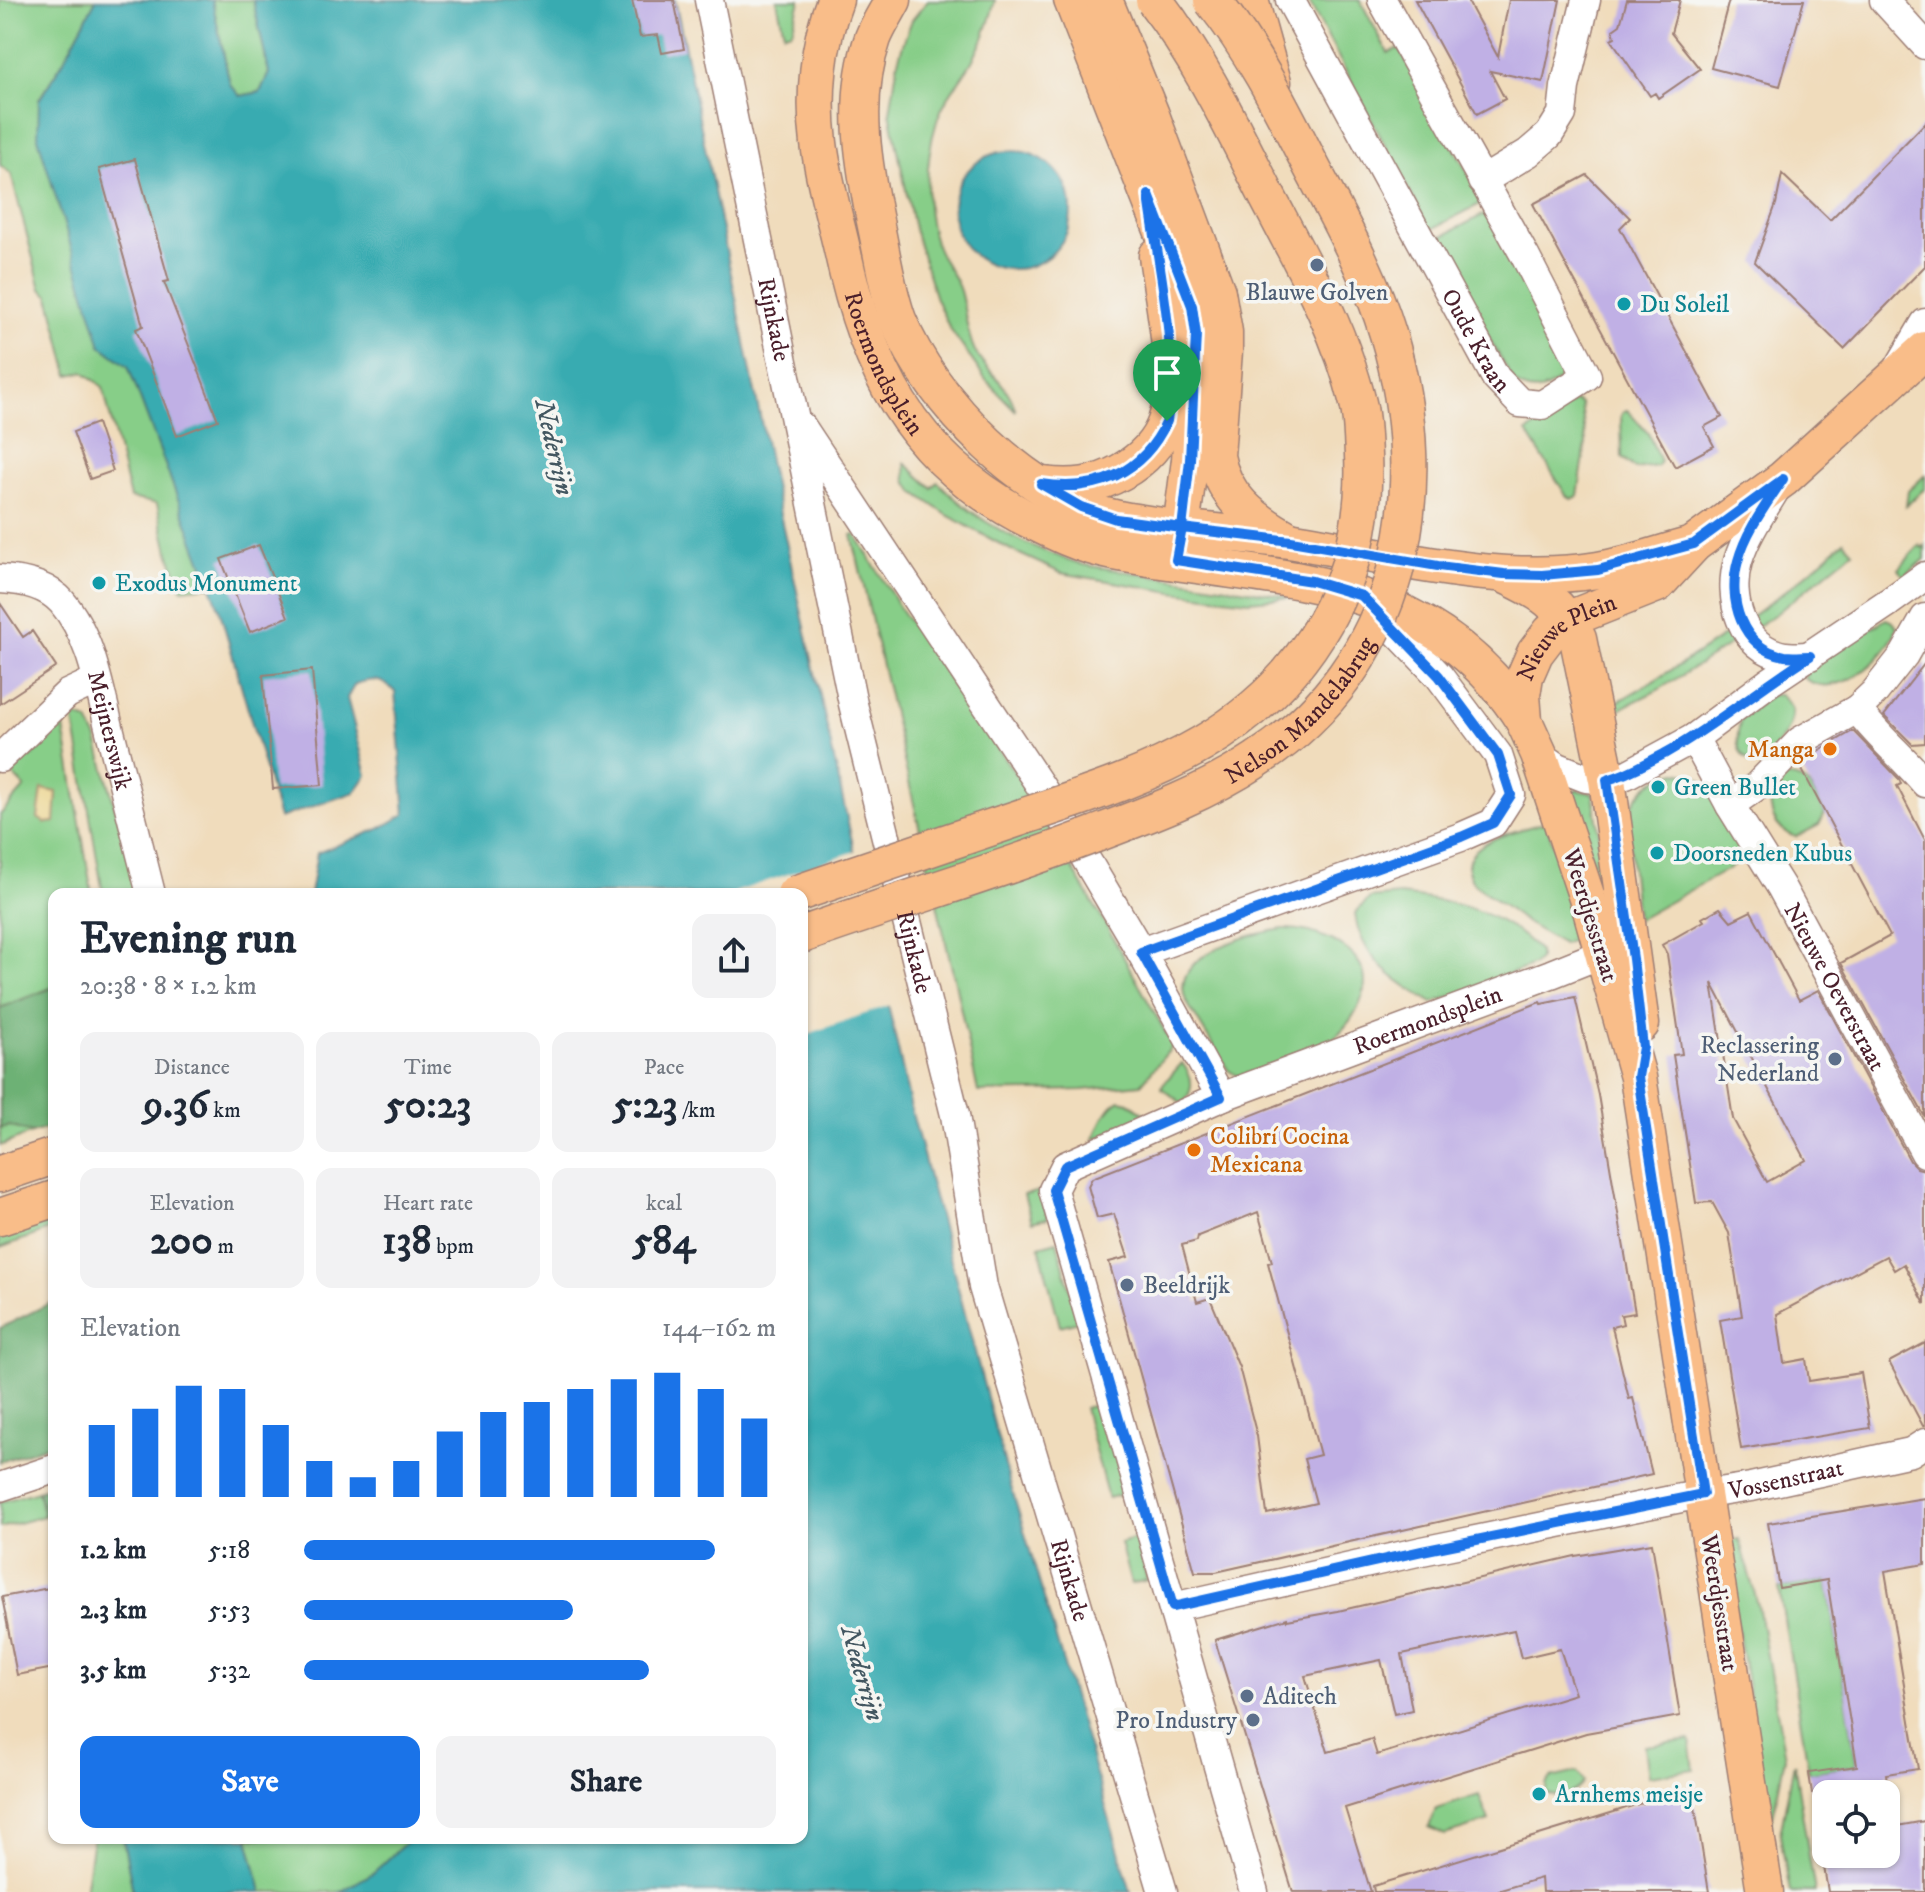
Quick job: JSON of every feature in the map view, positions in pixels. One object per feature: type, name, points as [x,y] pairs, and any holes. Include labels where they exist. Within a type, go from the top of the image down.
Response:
[{"type":"main road","name":"Roermondsplein","points":[[835,0],[825,27],[818,67],[819,142],[847,274],[878,366],[895,399],[914,429],[939,457],[971,484],[1047,529],[1107,550],[1179,544]]},
{"type":"main road","name":"Roermondsplein","points":[[893,0],[874,36],[862,78],[862,153],[898,319],[920,363],[955,412],[987,445],[1041,484],[1081,507],[1179,544],[1362,596],[1411,617],[1451,642],[1487,671],[1524,721]]},
{"type":"main road","points":[[1072,0],[1192,306],[1196,334],[1190,460],[1179,544]]},
{"type":"main road","points":[[1104,0],[1217,292],[1224,351],[1216,456],[1218,470],[1249,514],[1291,541]]},
{"type":"main road","name":"Nelson Mandelabrug","points":[[808,890],[1110,787],[1203,744],[1278,686],[1329,618],[1347,579],[1364,487],[1359,405],[1338,338],[1314,286],[1183,37],[1154,0]]},
{"type":"main road","name":"Nelson Mandelabrug","points":[[808,933],[1051,851],[1210,788],[1292,734],[1323,702],[1369,639],[1392,587],[1410,479],[1401,384],[1378,304],[1278,103],[1227,18],[1212,0]]},
{"type":"main road","points":[[1250,0],[1278,103]]},
{"type":"main road","points":[[1041,484],[1066,488],[1088,486],[1105,480],[1138,462],[1152,448],[1167,421],[1171,399],[1168,337],[1149,195]]},
{"type":"main road","name":"Nieuwe Plein","points":[[1539,754],[1524,721],[1522,695],[1525,676],[1535,653],[1551,632],[1569,619],[1657,584],[1694,544],[1783,479],[1925,350]]},
{"type":"main road","name":"Nieuwe Plein","points":[[1179,544],[1291,541],[1504,574],[1542,575],[1598,570],[1694,544]]},
{"type":"main road","points":[[1504,574],[1543,593],[1569,619],[1584,663],[1607,780]]},
{"type":"main road","name":"Weerdjesstraat","points":[[1539,754],[1591,910],[1643,1047],[1638,1077],[1765,1892]]},
{"type":"main road","name":"Weerdjesstraat","points":[[1606,949],[1607,780]]},
{"type":"main road","points":[[0,1174],[48,1158]]},
{"type":"main road","points":[[0,1217],[48,1201]]},
{"type":"street","name":"Rijnkade","points":[[709,0],[853,704],[955,1115],[983,1287],[1163,1892]]},
{"type":"street","name":"Oude Kraan","points":[[1290,0],[1496,378],[1520,403],[1542,405],[1587,376],[1382,0]]},
{"type":"street","points":[[1482,181],[1528,153],[1549,135],[1562,114],[1565,87],[1586,0]]},
{"type":"street","points":[[1884,0],[1925,45]]},
{"type":"street","name":"Nieuwe Plein","points":[[1892,380],[1925,323]]},
{"type":"street","points":[[793,413],[1061,817],[1141,952],[1221,1097],[1065,1166],[1053,1190],[1254,1892]]},
{"type":"street","points":[[1783,479],[1743,547],[1734,578],[1734,599],[1742,625],[1754,641],[1784,656],[1810,656]]},
{"type":"street","points":[[1539,754],[1571,774],[1607,780],[1642,768],[1694,738],[1768,683],[1925,576]]},
{"type":"street","name":"Meijnerswijk","points":[[0,579],[35,584],[61,601],[80,630],[97,680],[149,888]]},
{"type":"street","name":"Roermondsplein","points":[[1141,952],[1461,837],[1493,823],[1511,795],[1498,755],[1439,676],[1362,596]]},
{"type":"street","points":[[1730,805],[1757,786],[1800,741],[1857,709],[1874,693],[1922,630]]},
{"type":"street","points":[[0,758],[67,694],[97,680]]},
{"type":"street","points":[[1857,709],[1925,783]]},
{"type":"street","name":"Nieuwe Oeverstraat","points":[[1694,738],[1730,805],[1781,887],[1925,1153]]},
{"type":"street","name":"Roermondsplein","points":[[1221,1097],[1606,949]]},
{"type":"street","name":"Vossenstraat","points":[[1173,1607],[1422,1551],[1751,1487],[1911,1452],[1925,1443]]},
{"type":"street","points":[[0,1487],[48,1471]]},
{"type":"green space","points":[[0,0],[96,0],[39,99],[101,346],[128,366],[211,586],[182,589],[167,547],[157,504],[130,498],[103,387],[84,372],[69,375],[49,295],[41,289],[11,174],[0,165]]},
{"type":"green space","points":[[212,0],[253,0],[269,73],[260,92],[239,96],[230,84]]},
{"type":"green space","points":[[777,0],[800,0],[792,31],[784,33]]},
{"type":"green space","points":[[928,0],[995,0],[977,52],[937,121],[927,188],[934,239],[960,291],[972,344],[980,359],[1002,384],[1016,411],[986,380],[950,329],[936,299],[914,229],[890,112],[905,38],[912,20]]},
{"type":"green space","points":[[1308,0],[1360,0],[1388,53],[1399,48],[1484,202],[1430,230]]},
{"type":"green space","points":[[1490,211],[1569,363],[1560,378],[1546,388],[1531,390],[1515,383],[1433,241]]},
{"type":"green space","points":[[1575,401],[1581,404],[1586,443],[1578,496],[1572,499],[1566,495],[1527,432]]},
{"type":"green space","points":[[1627,410],[1648,433],[1660,461],[1657,466],[1635,469],[1622,457],[1621,416]]},
{"type":"green space","points":[[905,463],[932,488],[938,482],[970,510],[1005,533],[1084,565],[1293,597],[1249,601],[1061,573],[947,515],[914,492],[906,481]]},
{"type":"green space","points":[[1925,475],[1925,488],[1906,506],[1908,491]]},
{"type":"green space","points":[[852,535],[856,535],[901,610],[1024,786],[1173,1046],[1141,1084],[1082,1090],[978,1092]]},
{"type":"green space","points":[[1844,541],[1853,551],[1777,613],[1660,689],[1600,719],[1596,714],[1726,635],[1787,590]]},
{"type":"green space","points":[[1919,545],[1922,548],[1925,545],[1925,559],[1904,577],[1899,569]]},
{"type":"green space","points":[[1886,619],[1897,627],[1892,639],[1872,664],[1859,674],[1831,685],[1817,684],[1804,678],[1810,666]]},
{"type":"green space","points":[[1771,695],[1780,695],[1788,702],[1792,711],[1789,727],[1766,756],[1752,763],[1739,749],[1741,719]]},
{"type":"green space","points":[[73,715],[88,721],[97,739],[133,876],[134,888],[102,888]]},
{"type":"green space","points":[[63,722],[91,888],[48,888],[48,989],[0,1008],[0,815],[25,787],[8,770],[25,752],[31,757]]},
{"type":"green space","points":[[1677,772],[1695,776],[1705,783],[1745,855],[1737,864],[1637,920],[1630,811],[1637,797],[1649,785]]},
{"type":"green space","points":[[1788,777],[1807,784],[1825,813],[1819,825],[1796,837],[1777,824],[1770,803],[1772,786]]},
{"type":"green space","points":[[1576,790],[1593,793],[1611,912],[1569,799]]},
{"type":"green space","points":[[1546,822],[1582,935],[1563,944],[1528,924],[1474,884],[1468,870],[1470,858],[1489,841]]},
{"type":"green space","points":[[1400,895],[1457,905],[1492,917],[1524,937],[1539,951],[1539,959],[1534,965],[1433,1003],[1382,967],[1372,956],[1358,929],[1355,913],[1370,898]]},
{"type":"green space","points":[[1283,929],[1306,931],[1342,946],[1359,963],[1364,974],[1364,993],[1350,1021],[1322,1047],[1237,1076],[1228,1070],[1186,1001],[1183,985],[1189,971],[1215,949]]},
{"type":"green space","points":[[48,989],[48,1128],[32,1133],[9,1126],[0,1128],[0,1008]]},
{"type":"green space","points":[[1182,1063],[1191,1084],[1183,1104],[1162,1088]]},
{"type":"green space","points":[[1120,1100],[1129,1102],[1150,1118],[1094,1139],[1107,1112]]},
{"type":"green space","points":[[9,1126],[32,1133],[0,1146],[0,1128]]},
{"type":"green space","points":[[1041,1191],[1048,1218],[1032,1222],[1024,1195]]},
{"type":"green space","points":[[48,1219],[48,1230],[0,1248],[0,1236]]},
{"type":"green space","points":[[1057,1241],[1078,1321],[1060,1326],[1039,1246]]},
{"type":"green space","points":[[48,1304],[48,1445],[0,1462],[0,1328]]},
{"type":"green space","points":[[1102,1403],[1126,1494],[1108,1498],[1084,1408]]},
{"type":"green space","points":[[48,1487],[48,1515],[44,1516],[38,1491]]},
{"type":"green space","points":[[38,1491],[44,1516],[0,1528],[0,1502]]},
{"type":"green space","points":[[1136,1538],[1147,1580],[1131,1584],[1120,1543]]},
{"type":"green space","points":[[1739,1539],[1758,1605],[1785,1757],[1771,1825],[1723,1542]]},
{"type":"green space","points":[[1827,1580],[1857,1766],[1809,1773],[1779,1588]]},
{"type":"green space","points":[[1690,1740],[1694,1769],[1649,1776],[1645,1746]]},
{"type":"green space","points":[[1794,1763],[1815,1892],[1790,1892],[1780,1834]]},
{"type":"green space","points":[[1577,1772],[1584,1781],[1577,1789],[1562,1795],[1546,1793],[1546,1784],[1551,1778]]},
{"type":"green space","points":[[1479,1795],[1489,1821],[1445,1835],[1429,1827],[1436,1809]]},
{"type":"green space","points":[[92,1844],[124,1844],[133,1892],[85,1892]]},
{"type":"green space","points":[[250,1844],[404,1844],[373,1873],[340,1892],[262,1892]]},
{"type":"sand","points":[[42,789],[57,792],[55,822],[45,823],[38,818]]},
{"type":"water","name":"Nederrijn","points":[[96,0],[212,0],[230,84],[240,96],[260,92],[269,73],[253,0],[675,0],[780,514],[912,1113],[1007,1473],[1131,1892],[340,1892],[373,1873],[404,1844],[808,1844],[808,888],[311,888],[317,853],[379,829],[405,814],[395,692],[377,680],[367,681],[355,684],[347,698],[367,775],[355,792],[279,818],[219,608],[128,366],[101,346],[38,138],[39,100]]},
{"type":"water","points":[[1012,151],[1035,156],[1054,168],[1066,187],[1071,210],[1066,233],[1054,252],[1035,264],[1012,269],[989,264],[970,252],[958,233],[953,210],[958,187],[970,168],[989,156]]},
{"type":"water","points":[[124,1844],[250,1844],[262,1892],[133,1892]]},
{"type":"pier","points":[[856,851],[890,1005],[808,1034],[808,888],[748,888]]},
{"type":"building","points":[[632,0],[674,0],[684,49],[662,53],[658,35],[640,37]]},
{"type":"building","points":[[1415,0],[1467,0],[1498,57],[1509,0],[1560,0],[1543,82],[1490,71],[1505,99],[1477,114]]},
{"type":"building","points":[[1627,0],[1680,0],[1671,33],[1700,69],[1658,98],[1655,93],[1650,96],[1611,39],[1615,37],[1613,30],[1620,25]]},
{"type":"building","points":[[1729,0],[1804,0],[1780,86],[1711,68]]},
{"type":"building","points":[[1925,123],[1925,266],[1844,349],[1755,262],[1776,204],[1782,174],[1830,220]]},
{"type":"building","points":[[135,159],[169,281],[164,282],[218,420],[177,436],[136,329],[143,326],[99,169]]},
{"type":"building","name":"Du Soleil","points":[[1587,175],[1630,218],[1620,228],[1722,417],[1704,427],[1714,446],[1675,467],[1533,204]]},
{"type":"building","points":[[97,423],[113,471],[90,479],[73,432]]},
{"type":"building","points":[[259,545],[288,617],[250,632],[221,559]]},
{"type":"building","points":[[0,603],[23,637],[32,631],[56,667],[0,704]]},
{"type":"building","points":[[1925,663],[1925,743],[1912,744],[1884,716]]},
{"type":"building","points":[[312,670],[322,785],[273,789],[263,675]]},
{"type":"building","points":[[1853,731],[1899,779],[1901,784],[1897,786],[1925,840],[1925,1117],[1841,963],[1890,936],[1800,766],[1811,755]]},
{"type":"building","points":[[1720,908],[1731,921],[1751,911],[1799,1000],[1818,990],[1910,1161],[1917,1168],[1925,1170],[1925,1304],[1904,1264],[1894,1270],[1886,1256],[1777,1314],[1784,1363],[1806,1359],[1809,1381],[1861,1373],[1870,1428],[1741,1449],[1720,1320],[1742,1316],[1729,1233],[1712,1202],[1696,1203],[1673,1055],[1682,1054],[1667,954],[1662,945],[1704,921],[1702,918]],"holes":[[[1712,983],[1806,1160],[1767,1182],[1733,1119]]]},
{"type":"building","points":[[1575,997],[1598,1095],[1635,1313],[1621,1315],[1623,1324],[1612,1327],[1629,1399],[1633,1398],[1652,1474],[1216,1572],[1195,1572],[1109,1262],[1128,1257],[1114,1214],[1097,1218],[1088,1186],[1092,1178],[1541,1004]],"holes":[[[1258,1212],[1272,1262],[1268,1263],[1320,1455],[1304,1459],[1316,1503],[1267,1514],[1257,1436],[1239,1367],[1210,1298],[1197,1302],[1182,1245]]]},
{"type":"building","points":[[1925,1343],[1925,1426],[1923,1426],[1889,1362]]},
{"type":"building","points":[[1925,1498],[1925,1564],[1885,1571],[1918,1769],[1886,1774],[1887,1780],[1812,1780],[1812,1794],[1809,1773],[1857,1766],[1827,1580],[1779,1588],[1768,1523]]},
{"type":"building","points":[[1652,1543],[1680,1716],[1586,1733],[1345,1808],[1371,1892],[1293,1892],[1215,1640],[1287,1618],[1338,1611],[1575,1556]],"holes":[[[1514,1630],[1521,1658],[1560,1649],[1575,1694],[1377,1755],[1372,1739],[1328,1752],[1305,1676],[1381,1660],[1394,1714],[1412,1710],[1402,1654]]]},
{"type":"building","points":[[48,1588],[48,1669],[17,1675],[2,1597]]},
{"type":"building","points":[[1693,1795],[1709,1892],[1542,1892],[1541,1878],[1494,1892],[1374,1892],[1373,1886],[1638,1804]]},
{"type":"building","points":[[1925,1821],[1925,1892],[1828,1892],[1824,1868],[1900,1868],[1900,1825]]},
{"type":"place","name":"Blauwe Golven","points":[[1317,265]]},
{"type":"place","name":"Du Soleil","points":[[1624,304]]},
{"type":"place","name":"Exodus Monument","points":[[99,583]]},
{"type":"place","name":"Manga","points":[[1830,749]]},
{"type":"place","name":"Green Bullet","points":[[1658,787]]},
{"type":"place","name":"Doorsneden Kubus","points":[[1657,853]]},
{"type":"place","name":"Reclassering Nederland","points":[[1835,1059]]},
{"type":"place","name":"Colibrí Cocina Mexicana","points":[[1194,1150]]},
{"type":"place","name":"Beeldrijk","points":[[1127,1285]]},
{"type":"place","name":"Aditech","points":[[1247,1696]]},
{"type":"place","name":"Pro Industry","points":[[1253,1720]]},
{"type":"place","name":"Arnhems meisje","points":[[1539,1794]]},
{"type":"route","points":[[1167,421],[1152,448],[1138,462],[1105,480],[1088,486],[1066,488],[1041,484],[1081,507],[1116,519],[1182,528],[1176,560],[1312,581],[1362,596],[1439,676],[1498,755],[1511,795],[1493,823],[1461,837],[1141,952],[1221,1097],[1065,1166],[1053,1190],[1173,1607],[1422,1551],[1703,1494],[1638,1077],[1643,1047],[1607,780],[1642,768],[1694,738],[1810,656],[1784,656],[1754,641],[1742,625],[1734,599],[1734,578],[1743,547],[1783,479],[1694,544],[1598,570],[1542,575],[1438,566],[1291,541],[1182,528],[1190,460],[1196,334],[1192,306],[1149,195],[1168,337],[1171,399],[1167,421]]}]
